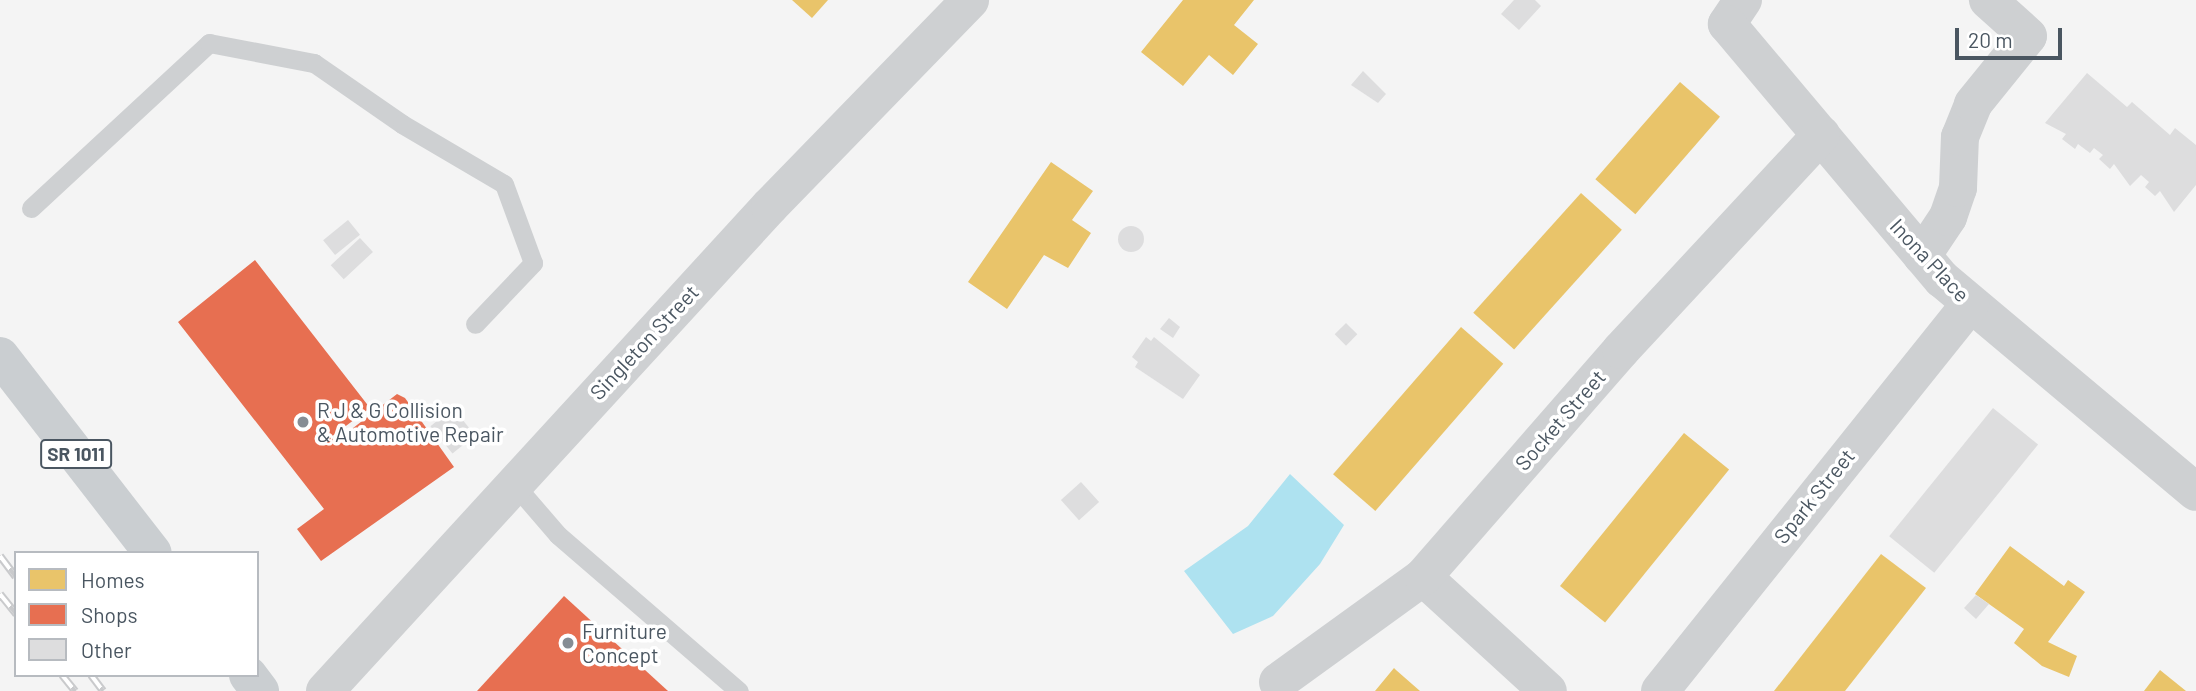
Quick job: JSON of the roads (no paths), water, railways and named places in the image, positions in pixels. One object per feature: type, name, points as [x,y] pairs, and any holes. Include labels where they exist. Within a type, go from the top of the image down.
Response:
[{"type":"main road","name":"SR 1011","points":[[0,356],[151,551]]},
{"type":"street","name":"Singleton Street","points":[[325,691],[770,206],[970,0]]},
{"type":"street","points":[[1922,256],[1952,207],[1958,188],[1960,137],[1973,104],[2028,36],[1988,0]]},
{"type":"street","name":"Inona Place","points":[[1735,12],[1821,135],[1922,256],[1970,304],[2196,492]]},
{"type":"street","name":"Socket Street","points":[[1278,682],[1423,577],[1620,350],[1821,135]]},
{"type":"street","name":"Spark Street","points":[[1660,691],[1970,304]]},
{"type":"street","points":[[1423,577],[1548,691]]},
{"type":"lane","points":[[31,208],[209,43],[314,63],[402,124],[504,184],[533,263],[475,324]]},
{"type":"lane","points":[[514,484],[558,535],[739,691]]},
{"type":"water","points":[[1290,474],[1344,525],[1320,564],[1273,616],[1233,634],[1184,571],[1248,526]]},
{"type":"railway","points":[[0,556],[14,574]]},
{"type":"railway","points":[[0,594],[14,612]]},
{"type":"railway","points":[[64,677],[75,691]]},
{"type":"railway","points":[[92,677],[103,691]]},
{"type":"place","name":"R J & G Collision & Automotive Repair","points":[[303,422]]},
{"type":"place","name":"Furniture Concept","points":[[568,643]]}]
